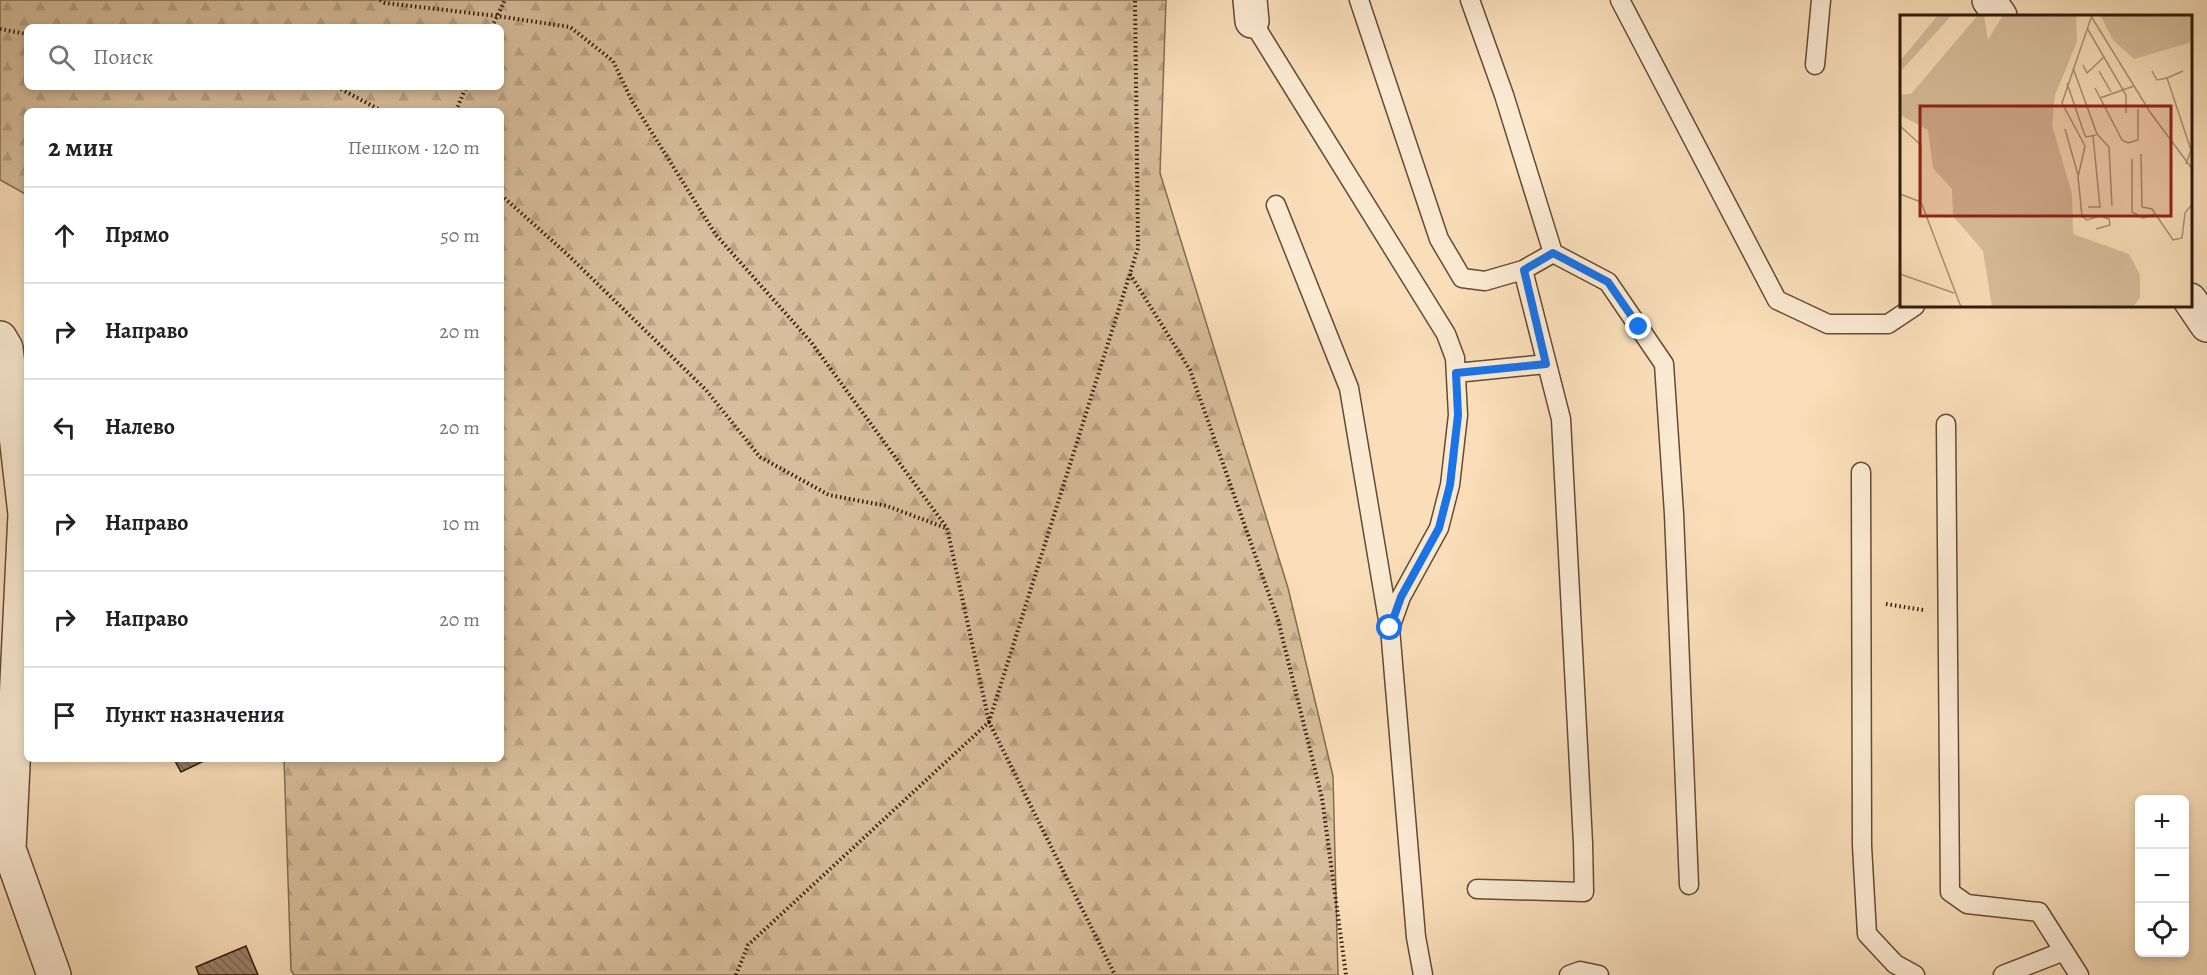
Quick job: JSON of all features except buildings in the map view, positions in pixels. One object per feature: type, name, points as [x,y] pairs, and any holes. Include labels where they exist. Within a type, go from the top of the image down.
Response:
[{"type":"street","points":[[1989,0],[1999,15]]},
{"type":"street","points":[[2192,303],[2207,325]]},
{"type":"street","points":[[0,338],[6,348],[24,505]]},
{"type":"street","points":[[24,530],[4,848],[54,975]]},
{"type":"lane","points":[[1359,0],[1439,239],[1462,278],[1485,280],[1524,270],[1553,253]]},
{"type":"lane","points":[[1470,0],[1504,95],[1553,253],[1608,282],[1664,364],[1674,514],[1689,885]]},
{"type":"lane","points":[[1620,0],[1777,300],[1828,324],[1888,324],[1912,308]]},
{"type":"lane","points":[[1815,65],[1821,0]]},
{"type":"lane","points":[[1251,10],[1446,334],[1455,358],[1457,426],[1450,485],[1439,528],[1401,597],[1390,628]]},
{"type":"lane","points":[[1276,205],[1349,388],[1390,628],[1416,937],[1423,975]]},
{"type":"lane","points":[[1477,889],[1584,892],[1561,419],[1524,270]]},
{"type":"lane","points":[[1456,373],[1546,364]]},
{"type":"lane","points":[[1946,424],[1950,892],[1967,904],[2039,912],[2079,975]]},
{"type":"lane","points":[[1861,472],[1862,846],[1867,934],[1895,964],[1915,975]]},
{"type":"lane","points":[[2003,975],[2064,951]]},
{"type":"lane","points":[[1569,975],[1580,971],[1599,975]]},
{"type":"path","points":[[380,0],[385,3],[570,27],[613,61],[632,101],[716,235],[811,342],[947,528],[988,722],[1115,975]]},
{"type":"path","points":[[493,24],[505,0]]},
{"type":"path","points":[[736,975],[748,945],[988,722],[1138,248],[1135,0]]},
{"type":"path","points":[[0,29],[24,33]]},
{"type":"path","points":[[343,90],[376,108]]},
{"type":"path","points":[[457,108],[465,90]]},
{"type":"path","points":[[504,198],[567,254],[706,390],[760,456],[830,495],[887,506],[947,528]]},
{"type":"path","points":[[1130,273],[1190,370],[1278,620],[1322,798],[1346,975]]},
{"type":"path","points":[[1861,601],[1948,613]]},
{"type":"green space","points":[[0,0],[1166,0],[1160,173],[1288,588],[1333,776],[1338,975],[294,975],[291,970],[284,762],[504,762],[504,108],[24,108],[24,193],[0,180]]},
{"type":"route","points":[[1390,628],[1401,597],[1439,528],[1450,485],[1458,415],[1456,373],[1546,364],[1524,270],[1553,253],[1608,282],[1639,327]]}]
